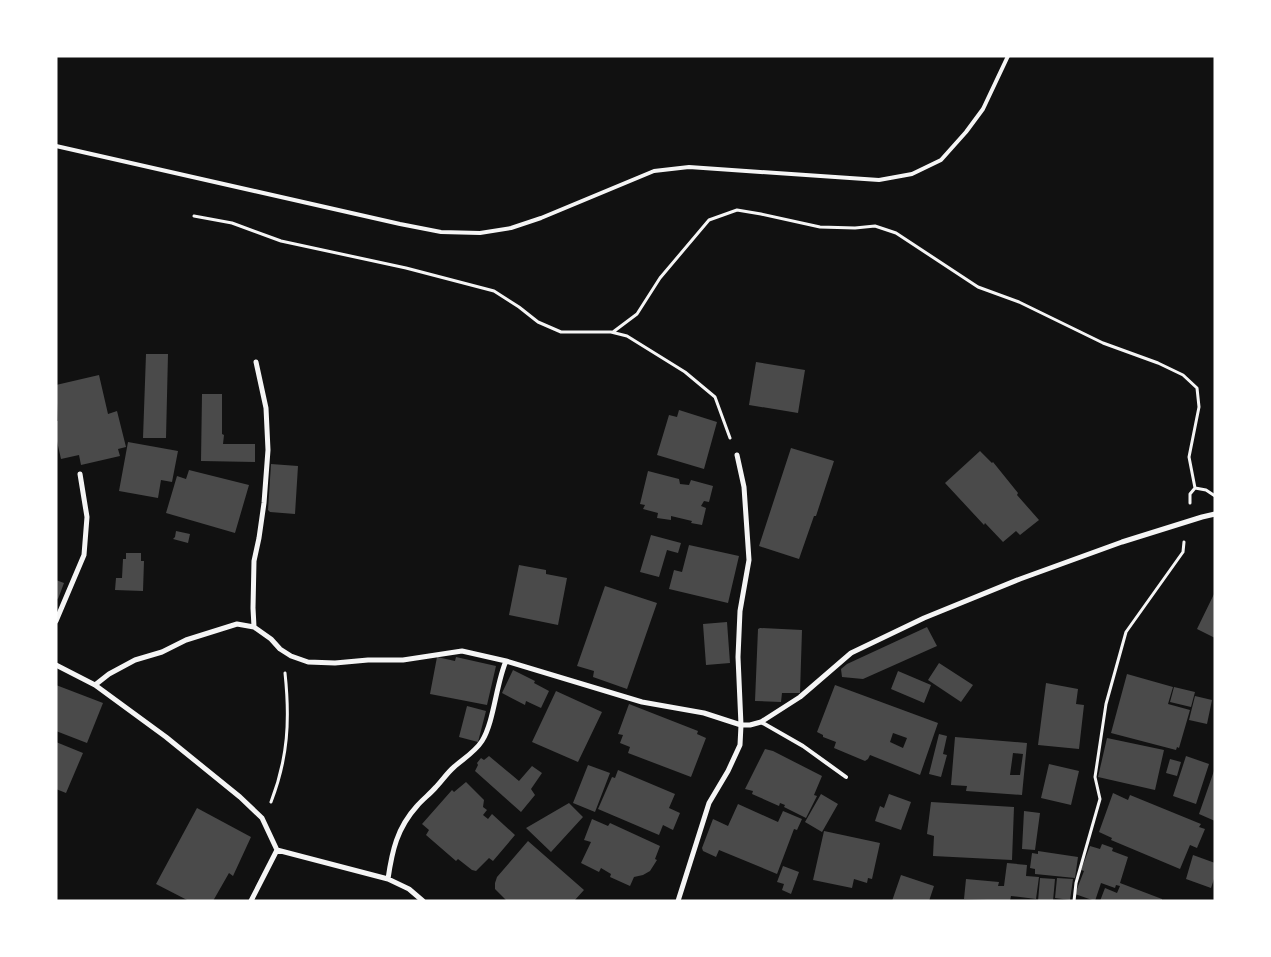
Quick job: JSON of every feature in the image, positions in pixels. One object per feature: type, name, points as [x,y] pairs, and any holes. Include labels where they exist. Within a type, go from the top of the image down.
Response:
[{"type":"street","points":[[254,627],[254,561],[264,503],[268,450],[266,408],[256,362]]},
{"type":"street","points":[[678,901],[709,803],[728,771],[740,745],[738,658],[740,611],[750,560],[744,487],[737,455]]},
{"type":"street","points":[[56,620],[84,555],[87,517],[80,474]]},
{"type":"street","points":[[95,685],[109,674],[134,660],[162,652],[186,640],[237,624],[254,627],[271,639],[280,649],[291,656],[308,662],[335,663],[368,660],[403,660],[462,651],[506,661],[642,702],[704,713],[741,725],[750,725],[761,722],[800,697],[851,653],[924,618],[1020,579],[1122,542],[1215,514]]},
{"type":"street","points":[[388,879],[393,847],[400,831],[416,807],[452,768],[468,756],[482,741],[506,661]]},
{"type":"street","points":[[56,665],[95,685],[166,737],[240,797],[262,818],[277,850]]},
{"type":"street","points":[[277,850],[388,879],[408,889],[423,901]]},
{"type":"street","points":[[251,901],[277,850]]},
{"type":"lane","points":[[56,146],[400,224],[441,232],[480,233],[511,228],[541,218],[654,171],[690,166],[879,180],[912,174],[941,160],[966,132],[983,109],[1008,56]]},
{"type":"lane","points":[[761,722],[803,746],[846,777]]},
{"type":"path","points":[[613,332],[637,314],[660,278],[709,220],[737,210],[820,227],[855,228],[875,226],[896,233],[978,287],[1019,302],[1103,343],[1183,374],[1197,388],[1199,407],[1189,458],[1195,488],[1206,490],[1215,496]]},
{"type":"path","points":[[194,216],[232,223],[281,241],[406,268],[494,291],[519,306],[538,322],[561,332],[613,332],[628,336],[685,372],[715,397],[737,455]]},
{"type":"path","points":[[1074,901],[1076,884],[1100,799],[1095,777],[1106,704],[1126,632],[1183,552],[1186,522]]},
{"type":"path","points":[[262,818],[279,781],[286,752],[288,722],[287,688],[280,649]]},
{"type":"building","points":[[146,354],[168,354],[166,438],[143,438]]},
{"type":"building","points":[[756,362],[805,370],[798,413],[749,405]]},
{"type":"building","points":[[99,375],[108,414],[117,411],[126,447],[118,449],[120,456],[81,465],[79,455],[61,459],[56,437],[56,421],[58,421],[56,385]]},
{"type":"building","points":[[202,394],[222,394],[223,444],[255,444],[255,462],[201,461]]},
{"type":"building","points":[[679,410],[717,422],[704,469],[657,455],[669,415],[677,417]]},
{"type":"building","points":[[128,442],[178,451],[172,482],[161,480],[158,498],[119,491]]},
{"type":"building","points":[[791,448],[834,461],[816,516],[814,516],[799,559],[759,546]]},
{"type":"building","points":[[980,451],[993,462],[1018,493],[1017,495],[1039,520],[1020,535],[1016,531],[1003,542],[985,523],[984,525],[945,483]]},
{"type":"building","points":[[271,464],[298,466],[295,514],[270,512],[268,510]]},
{"type":"building","points":[[189,470],[249,485],[235,533],[166,513],[177,476],[186,479]]},
{"type":"building","points":[[648,471],[679,479],[680,484],[689,485],[691,480],[713,486],[709,502],[704,501],[701,506],[706,508],[702,525],[671,516],[671,520],[657,518],[658,513],[643,509],[645,505],[640,504]]},
{"type":"building","points":[[176,531],[190,534],[188,543],[173,539]]},
{"type":"building","points":[[651,535],[681,543],[678,553],[667,550],[659,577],[640,572]]},
{"type":"building","points":[[689,545],[739,556],[728,603],[669,589],[674,570],[682,572]]},
{"type":"building","points":[[126,553],[141,553],[141,561],[144,561],[143,591],[115,590],[116,578],[122,578],[123,559],[126,559]]},
{"type":"building","points":[[519,565],[546,570],[546,574],[567,578],[558,625],[509,615]]},
{"type":"building","points":[[56,580],[64,583],[58,599],[56,598]]},
{"type":"building","points":[[605,586],[657,603],[627,689],[593,677],[594,671],[577,666]]},
{"type":"building","points":[[1215,592],[1215,638],[1197,629]]},
{"type":"building","points":[[727,622],[730,663],[706,665],[703,624]]},
{"type":"building","points":[[927,627],[937,646],[863,679],[842,677],[841,669],[847,664]]},
{"type":"building","points":[[758,629],[802,630],[800,693],[782,693],[781,702],[755,701]]},
{"type":"building","points":[[437,657],[455,661],[456,657],[496,666],[487,705],[430,694]]},
{"type":"building","points":[[939,663],[973,685],[961,702],[928,680]]},
{"type":"building","points":[[513,670],[535,681],[534,683],[549,691],[541,708],[526,701],[525,705],[502,693]]},
{"type":"building","points":[[898,671],[931,685],[924,703],[891,689]]},
{"type":"building","points":[[1127,674],[1173,687],[1168,704],[1190,710],[1179,748],[1177,747],[1176,750],[1111,733]]},
{"type":"building","points":[[1046,683],[1078,689],[1076,704],[1084,705],[1079,749],[1038,745]]},
{"type":"building","points":[[56,685],[103,703],[87,743],[56,731]]},
{"type":"building","points":[[835,685],[938,723],[920,775],[870,755],[865,761],[834,748],[836,742],[823,737],[823,735],[817,732]],"holes":[[[893,733],[907,738],[903,748],[890,742]]]},
{"type":"building","points":[[1174,687],[1195,692],[1191,707],[1170,702]]},
{"type":"building","points":[[556,691],[602,712],[578,762],[532,742]]},
{"type":"building","points":[[1195,696],[1212,700],[1207,724],[1189,720]]},
{"type":"building","points":[[629,704],[698,731],[697,734],[706,738],[691,777],[628,753],[630,747],[620,743],[623,735],[618,734]]},
{"type":"building","points":[[467,706],[486,711],[478,742],[459,737]]},
{"type":"building","points":[[939,734],[947,736],[943,754],[947,755],[941,777],[929,774]]},
{"type":"building","points":[[955,737],[1027,743],[1022,795],[966,791],[967,786],[951,785]],"holes":[[[1013,753],[1023,754],[1020,775],[1010,775]]]},
{"type":"building","points":[[1107,738],[1164,750],[1155,790],[1098,777]]},
{"type":"building","points":[[56,742],[83,753],[66,793],[56,789]]},
{"type":"building","points":[[765,749],[773,751],[822,776],[814,795],[817,796],[806,818],[784,807],[785,805],[780,803],[779,806],[752,794],[753,791],[745,789]]},
{"type":"building","points":[[489,756],[519,781],[532,766],[542,773],[531,789],[535,795],[521,812],[475,771],[477,763],[481,758],[484,760]]},
{"type":"building","points":[[1186,756],[1209,764],[1196,804],[1173,796]]},
{"type":"building","points":[[1170,759],[1181,762],[1177,776],[1166,773]]},
{"type":"building","points":[[1049,764],[1079,771],[1071,805],[1041,798]]},
{"type":"building","points":[[588,765],[610,773],[595,812],[573,803]]},
{"type":"building","points":[[1215,768],[1215,821],[1199,814]]},
{"type":"building","points":[[618,770],[675,794],[669,808],[680,813],[673,830],[663,825],[659,835],[598,809],[612,777],[615,778]]},
{"type":"building","points":[[466,782],[484,800],[483,807],[487,810],[483,815],[488,819],[492,814],[515,835],[493,861],[489,858],[476,871],[458,859],[456,861],[426,835],[429,830],[422,824],[452,790],[454,792]]},
{"type":"building","points":[[1113,793],[1128,800],[1130,795],[1201,824],[1199,827],[1205,829],[1197,848],[1190,845],[1180,869],[1111,840],[1112,838],[1099,832]]},
{"type":"building","points":[[821,794],[838,804],[822,832],[805,822]]},
{"type":"building","points":[[889,794],[911,802],[901,830],[875,821],[880,806],[884,808]]},
{"type":"building","points":[[931,802],[1014,807],[1012,860],[933,856],[934,836],[927,834]]},
{"type":"building","points":[[569,803],[583,817],[551,852],[526,828]]},
{"type":"building","points":[[738,804],[778,822],[783,811],[802,819],[797,830],[794,829],[777,874],[719,850],[716,857],[703,851],[702,848],[713,819],[728,826]]},
{"type":"building","points":[[197,808],[251,837],[233,876],[229,873],[213,901],[189,901],[156,884]]},
{"type":"building","points":[[1024,811],[1040,813],[1035,850],[1022,849]]},
{"type":"building","points":[[592,819],[608,826],[610,823],[660,846],[655,859],[657,860],[650,871],[634,877],[630,886],[610,877],[611,874],[601,868],[599,872],[581,863],[591,842],[584,840]]},
{"type":"building","points":[[824,831],[880,843],[872,879],[868,878],[867,883],[854,879],[852,888],[813,880]]},
{"type":"building","points":[[528,841],[584,890],[574,901],[507,901],[495,889],[497,877]]},
{"type":"building","points":[[1102,844],[1113,848],[1112,851],[1128,857],[1120,883],[1162,899],[1162,901],[1100,901],[1105,888],[1117,893],[1120,886],[1116,885],[1115,888],[1101,883],[1095,901],[1075,894],[1084,871],[1081,870],[1090,846],[1100,849]]},
{"type":"building","points":[[1038,851],[1078,857],[1075,878],[1035,874],[1035,869],[1030,868],[1032,853],[1038,854]]},
{"type":"building","points":[[1193,855],[1215,863],[1215,876],[1211,888],[1186,879]]},
{"type":"building","points":[[1007,863],[1027,865],[1026,876],[1039,877],[1036,899],[1011,896],[1010,901],[964,899],[966,879],[999,882],[998,886],[1004,886]]},
{"type":"building","points":[[783,866],[799,872],[791,894],[782,890],[784,884],[777,882]]},
{"type":"building","points":[[901,875],[934,886],[929,901],[892,901]]},
{"type":"building","points":[[1040,878],[1055,879],[1053,901],[1038,901]]},
{"type":"building","points":[[1057,878],[1073,879],[1070,900],[1055,898]]}]
